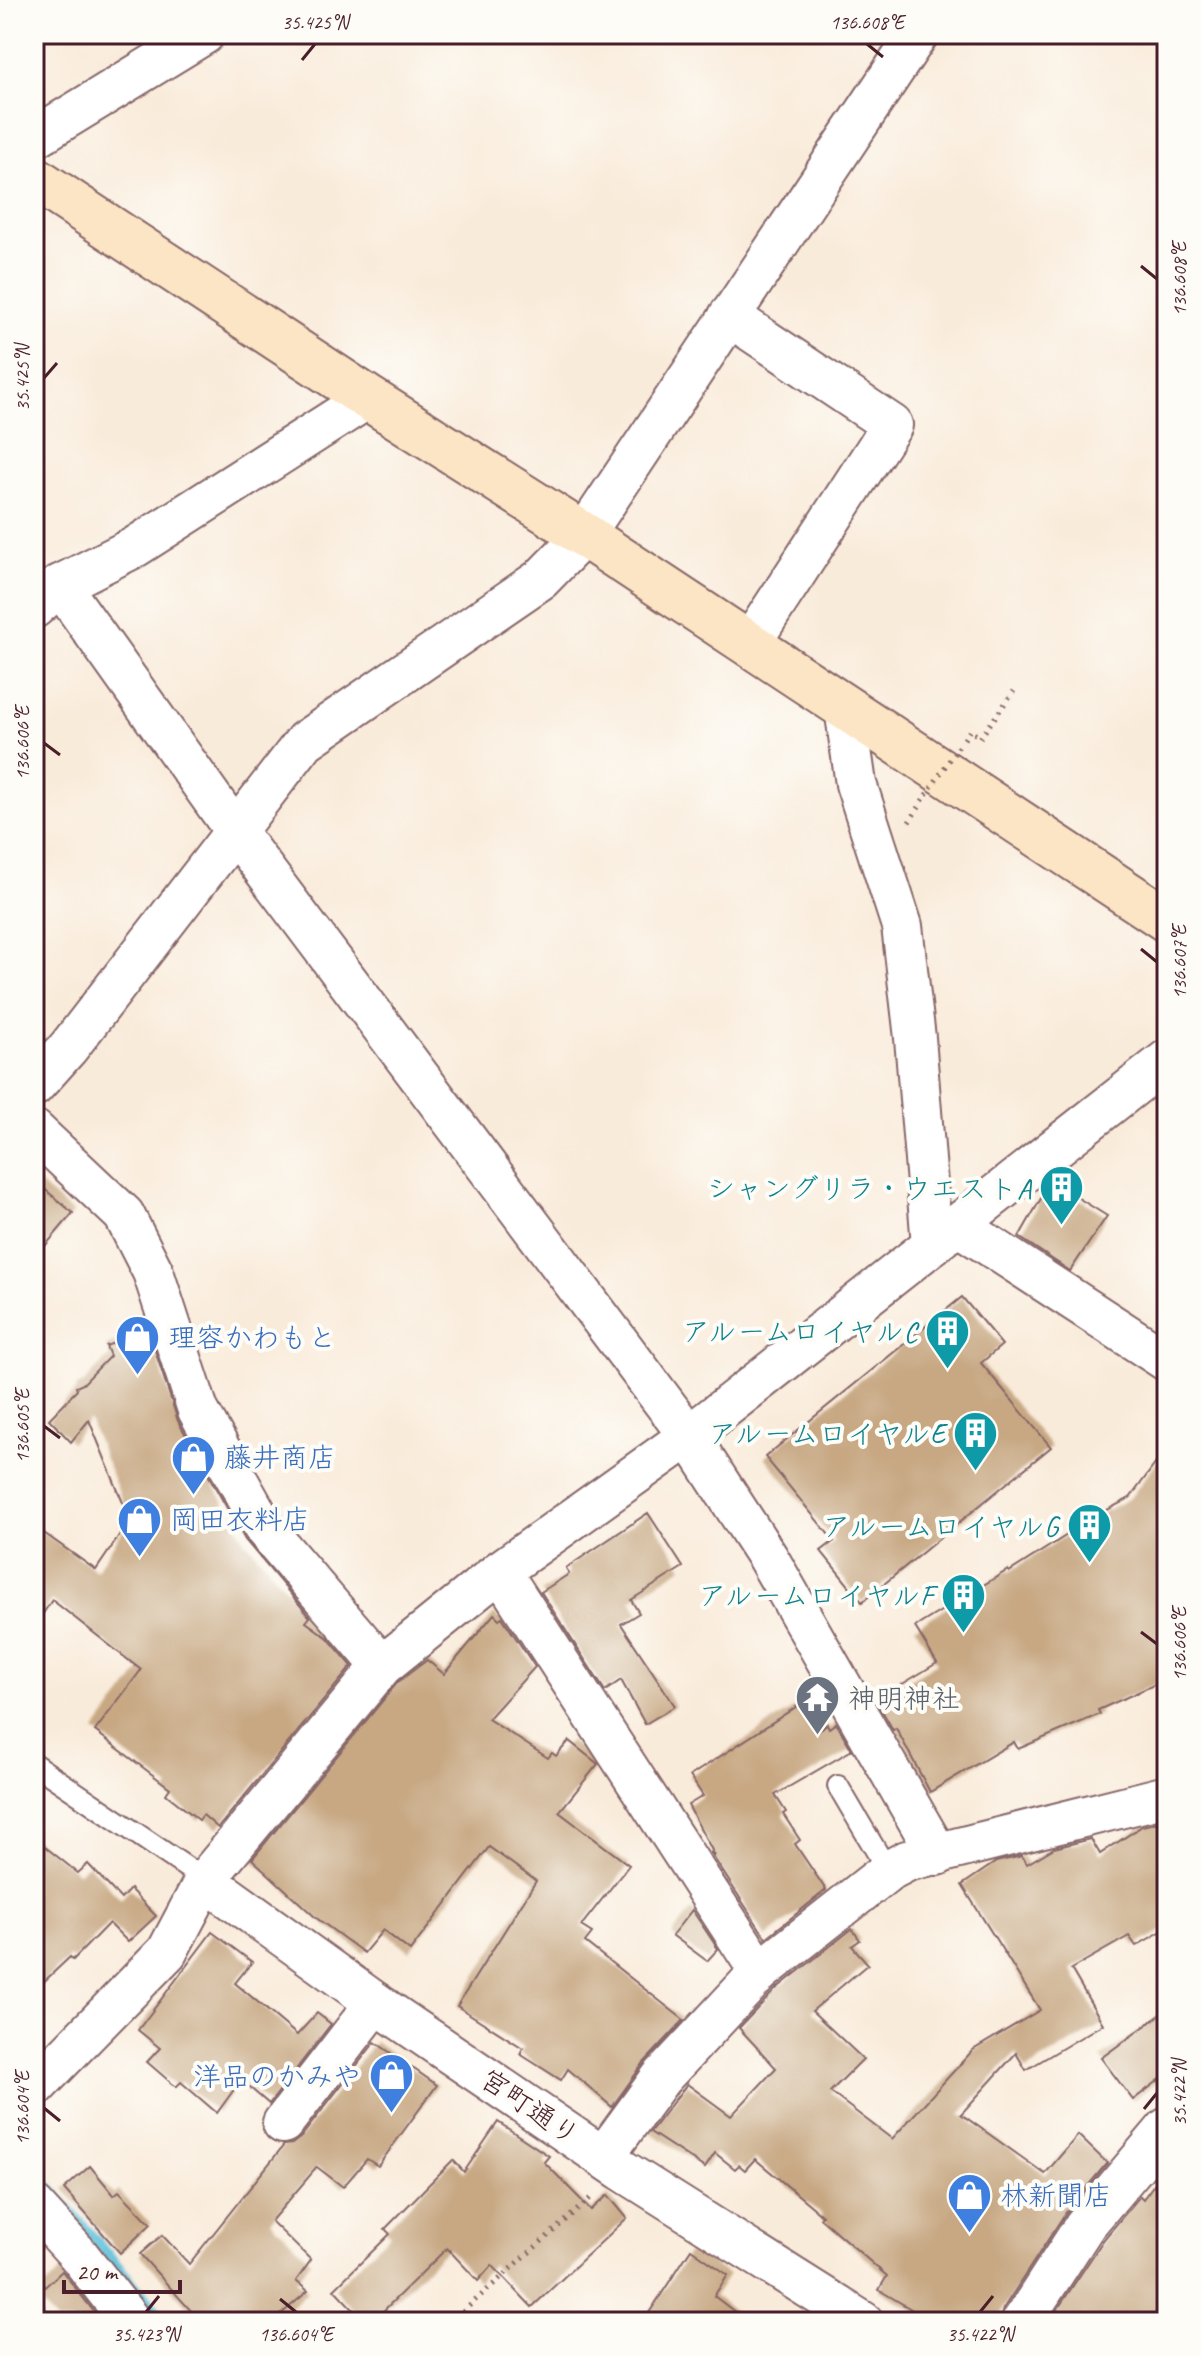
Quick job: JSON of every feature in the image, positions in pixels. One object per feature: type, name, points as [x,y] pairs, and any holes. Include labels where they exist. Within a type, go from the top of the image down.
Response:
[{"type":"street","points":[[34,138],[204,34]]},
{"type":"street","points":[[34,1086],[68,1048],[305,741],[541,579],[584,535],[918,34]]},
{"type":"street","points":[[34,178],[368,398],[584,535],[1167,920]]},
{"type":"street","points":[[729,316],[892,425],[749,645]]},
{"type":"street","points":[[368,398],[135,547],[47,597],[235,831],[689,1436],[768,1558],[938,1855]]},
{"type":"street","points":[[845,708],[856,784],[902,926],[915,1038],[945,1235]]},
{"type":"street","points":[[34,2088],[167,1952],[205,1880],[382,1666],[500,1571],[689,1436],[1167,1060]]},
{"type":"street","points":[[34,1130],[124,1215],[153,1272],[198,1410],[265,1529],[382,1666]]},
{"type":"street","points":[[945,1235],[1167,1361]]},
{"type":"street","points":[[500,1571],[760,1972]]},
{"type":"street","points":[[613,2163],[661,2078],[760,1972],[888,1871],[907,1861],[1167,1796]]},
{"type":"street","name":"宮町通り","points":[[205,1880],[376,2003],[613,2163],[863,2322]]},
{"type":"street","points":[[283,2123],[376,2003]]},
{"type":"street","points":[[1022,2322],[1085,2225],[1167,2128]]},
{"type":"street","points":[[34,2206],[77,2253],[131,2322]]},
{"type":"lane","points":[[34,1764],[205,1880]]},
{"type":"lane","points":[[838,1786],[888,1871]]},
{"type":"path","points":[[922,801],[970,730],[980,738],[1014,691]]},
{"type":"path","points":[[451,2322],[613,2163]]},
{"type":"building","points":[[34,1180],[73,1213],[34,1259]]},
{"type":"building","name":"シャングリラ・ウエストA","points":[[1051,1181],[1107,1216],[1070,1271],[1019,1237]]},
{"type":"building","points":[[962,1297],[1002,1345],[981,1363],[1051,1447],[862,1602],[821,1551],[834,1541],[765,1457]]},
{"type":"building","points":[[148,1329],[178,1421],[245,1540],[310,1617],[306,1622],[328,1638],[352,1666],[218,1828],[203,1815],[199,1820],[166,1794],[170,1788],[95,1731],[141,1670],[52,1600],[34,1627],[34,1526],[96,1570],[130,1520],[89,1420],[71,1442],[49,1419],[77,1390],[76,1387],[83,1384],[110,1356],[106,1346]]},
{"type":"building","points":[[1167,1448],[1167,1679],[1098,1710],[1100,1714],[1018,1749],[1014,1742],[930,1792],[896,1728],[893,1730],[876,1700],[937,1663],[915,1627],[1130,1498]]},
{"type":"building","points":[[648,1513],[683,1567],[631,1600],[639,1613],[621,1624],[675,1706],[645,1724],[621,1680],[605,1691],[541,1592],[569,1574],[566,1568]]},
{"type":"building","points":[[494,1614],[499,1619],[502,1617],[535,1667],[488,1719],[548,1758],[552,1753],[556,1756],[569,1741],[598,1764],[559,1812],[629,1865],[581,1926],[592,1933],[585,1942],[684,2020],[643,2064],[612,2107],[568,2069],[561,2080],[520,2054],[523,2048],[457,2006],[536,1881],[489,1847],[410,1951],[383,1930],[364,1953],[315,1917],[252,1859],[398,1682],[427,1660],[444,1674]]},
{"type":"building","points":[[799,1705],[817,1732],[827,1724],[829,1728],[836,1723],[852,1750],[775,1795],[800,1840],[795,1844],[826,1890],[766,1938],[710,1852],[715,1856],[688,1805],[703,1796],[690,1776]]},
{"type":"building","points":[[1167,1820],[1167,1928],[1136,1946],[1129,1936],[1071,1969],[1103,2024],[1026,2070],[1016,2053],[961,2114],[1045,2174],[1078,2135],[1107,2163],[1066,2212],[1003,2309],[999,2322],[933,2322],[879,2290],[887,2276],[820,2218],[822,2215],[755,2159],[745,2170],[739,2165],[735,2169],[715,2153],[705,2168],[650,2132],[687,2084],[731,2116],[776,2068],[739,2028],[776,1989],[852,1929],[860,1940],[852,1946],[868,1964],[812,2011],[863,2059],[830,2092],[892,2139],[973,2050],[1040,2010],[962,1885],[996,1862],[1022,1856],[1027,1864],[1054,1848],[1091,1839],[1100,1854],[1142,1826]]},
{"type":"building","points":[[34,1838],[78,1873],[88,1864],[121,1899],[130,1889],[156,1916],[128,1942],[109,1923],[73,1960],[70,1957],[34,1991]]},
{"type":"building","points":[[692,1910],[718,1949],[707,1961],[672,1935]]},
{"type":"building","points":[[212,1932],[252,1962],[235,1983],[297,2035],[317,2013],[331,2024],[269,2104],[241,2080],[217,2113],[181,2082],[176,2087],[147,2062],[160,2048],[138,2030]]},
{"type":"building","points":[[1167,2010],[1167,2074],[1133,2100],[1101,2058]]},
{"type":"building","points":[[375,2042],[437,2085],[378,2166],[367,2159],[343,2187],[317,2167],[271,2221],[311,2260],[296,2281],[308,2291],[272,2322],[201,2322],[140,2254],[162,2235],[189,2264],[284,2145],[292,2144],[301,2137]]},
{"type":"building","points":[[498,2122],[549,2156],[544,2162],[591,2210],[608,2195],[627,2218],[532,2307],[492,2265],[478,2281],[447,2248],[372,2322],[365,2322],[334,2289],[390,2234],[385,2229],[453,2160],[464,2172]]},
{"type":"building","points":[[90,2166],[114,2195],[119,2191],[151,2224],[120,2253],[64,2189]]},
{"type":"building","points":[[1167,2167],[1167,2322],[1049,2322],[1104,2239],[1140,2196],[1143,2199]]},
{"type":"building","points":[[691,2249],[728,2275],[714,2296],[748,2322],[643,2322]]},
{"type":"building","points":[[62,2271],[102,2322],[56,2322],[35,2296]]},
{"type":"waterway","points":[[34,2170],[165,2322]]},
{"type":"place","name":"シャングリラ・ウエストA","points":[[1062,1227]]},
{"type":"place","name":"アルームロイヤルC","points":[[948,1370]]},
{"type":"place","name":"理容かわもと","points":[[137,1376]]},
{"type":"place","name":"アルームロイヤルE","points":[[976,1472]]},
{"type":"place","name":"藤井商店","points":[[193,1496]]},
{"type":"place","name":"岡田衣料店","points":[[139,1558]]},
{"type":"place","name":"アルームロイヤルG","points":[[1089,1565]]},
{"type":"place","name":"アルームロイヤルF","points":[[964,1634]]},
{"type":"place","name":"神明神社","points":[[817,1737]]},
{"type":"place","name":"洋品のかみや","points":[[392,2115]]},
{"type":"place","name":"林新聞店","points":[[969,2234]]}]
